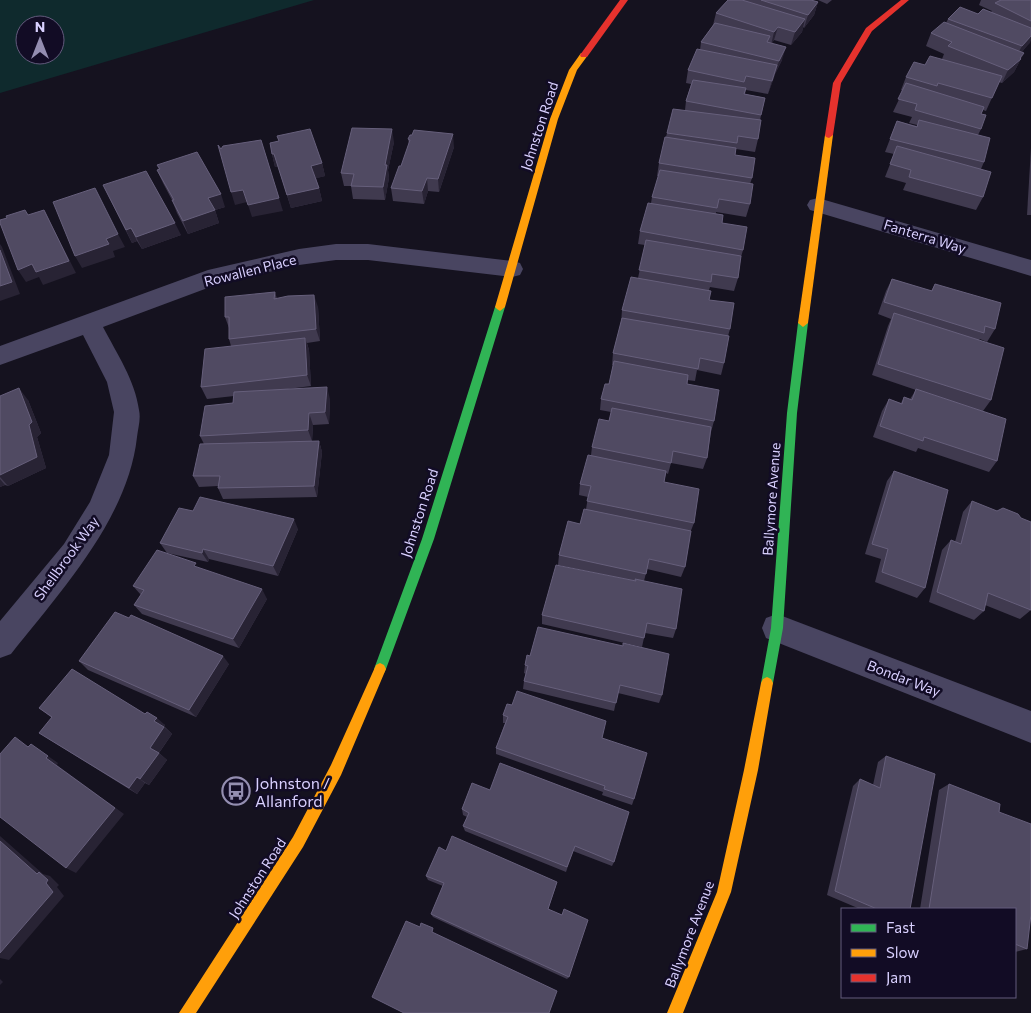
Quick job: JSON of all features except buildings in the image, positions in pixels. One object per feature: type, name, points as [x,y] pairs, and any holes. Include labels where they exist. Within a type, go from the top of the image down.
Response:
[{"type":"street","name":"Johnston Road","points":[[189,1012],[298,842],[336,770],[374,688],[428,539],[512,269],[554,119],[573,70],[624,0]]},
{"type":"street","name":"Ballymore Avenue","points":[[675,1013],[724,892],[751,770],[777,628],[792,413],[818,204],[836,84],[869,30],[905,0]]},
{"type":"street","name":"Fanterra Way","points":[[818,204],[1031,268]]},
{"type":"street","name":"Rowallen Place","points":[[0,356],[216,276],[299,257],[336,252],[368,252],[512,269]]},
{"type":"street","name":"Shellbrook Way","points":[[0,644],[74,553],[102,507],[122,455],[127,412],[120,382],[89,323]]},
{"type":"street","name":"Bondar Way","points":[[777,628],[1031,727]]},
{"type":"green space","points":[[0,0],[314,0],[0,93]]},
{"type":"traffic: fast","points":[[380,669],[428,539],[500,307]]},
{"type":"traffic: fast","points":[[767,683],[777,628],[792,413],[803,323]]},
{"type":"traffic: slow","points":[[500,307],[554,119],[573,70],[584,55]]},
{"type":"traffic: slow","points":[[803,323],[829,135]]},
{"type":"traffic: slow","points":[[187,1013],[298,842],[336,770],[380,669]]},
{"type":"traffic: slow","points":[[675,1013],[724,892],[751,770],[767,683]]},
{"type":"traffic: jam","points":[[584,55],[624,0]]},
{"type":"traffic: jam","points":[[829,135],[837,83],[869,30],[905,0]]},
{"type":"place","name":"Johnston / Allanford","points":[[236,791]]}]
